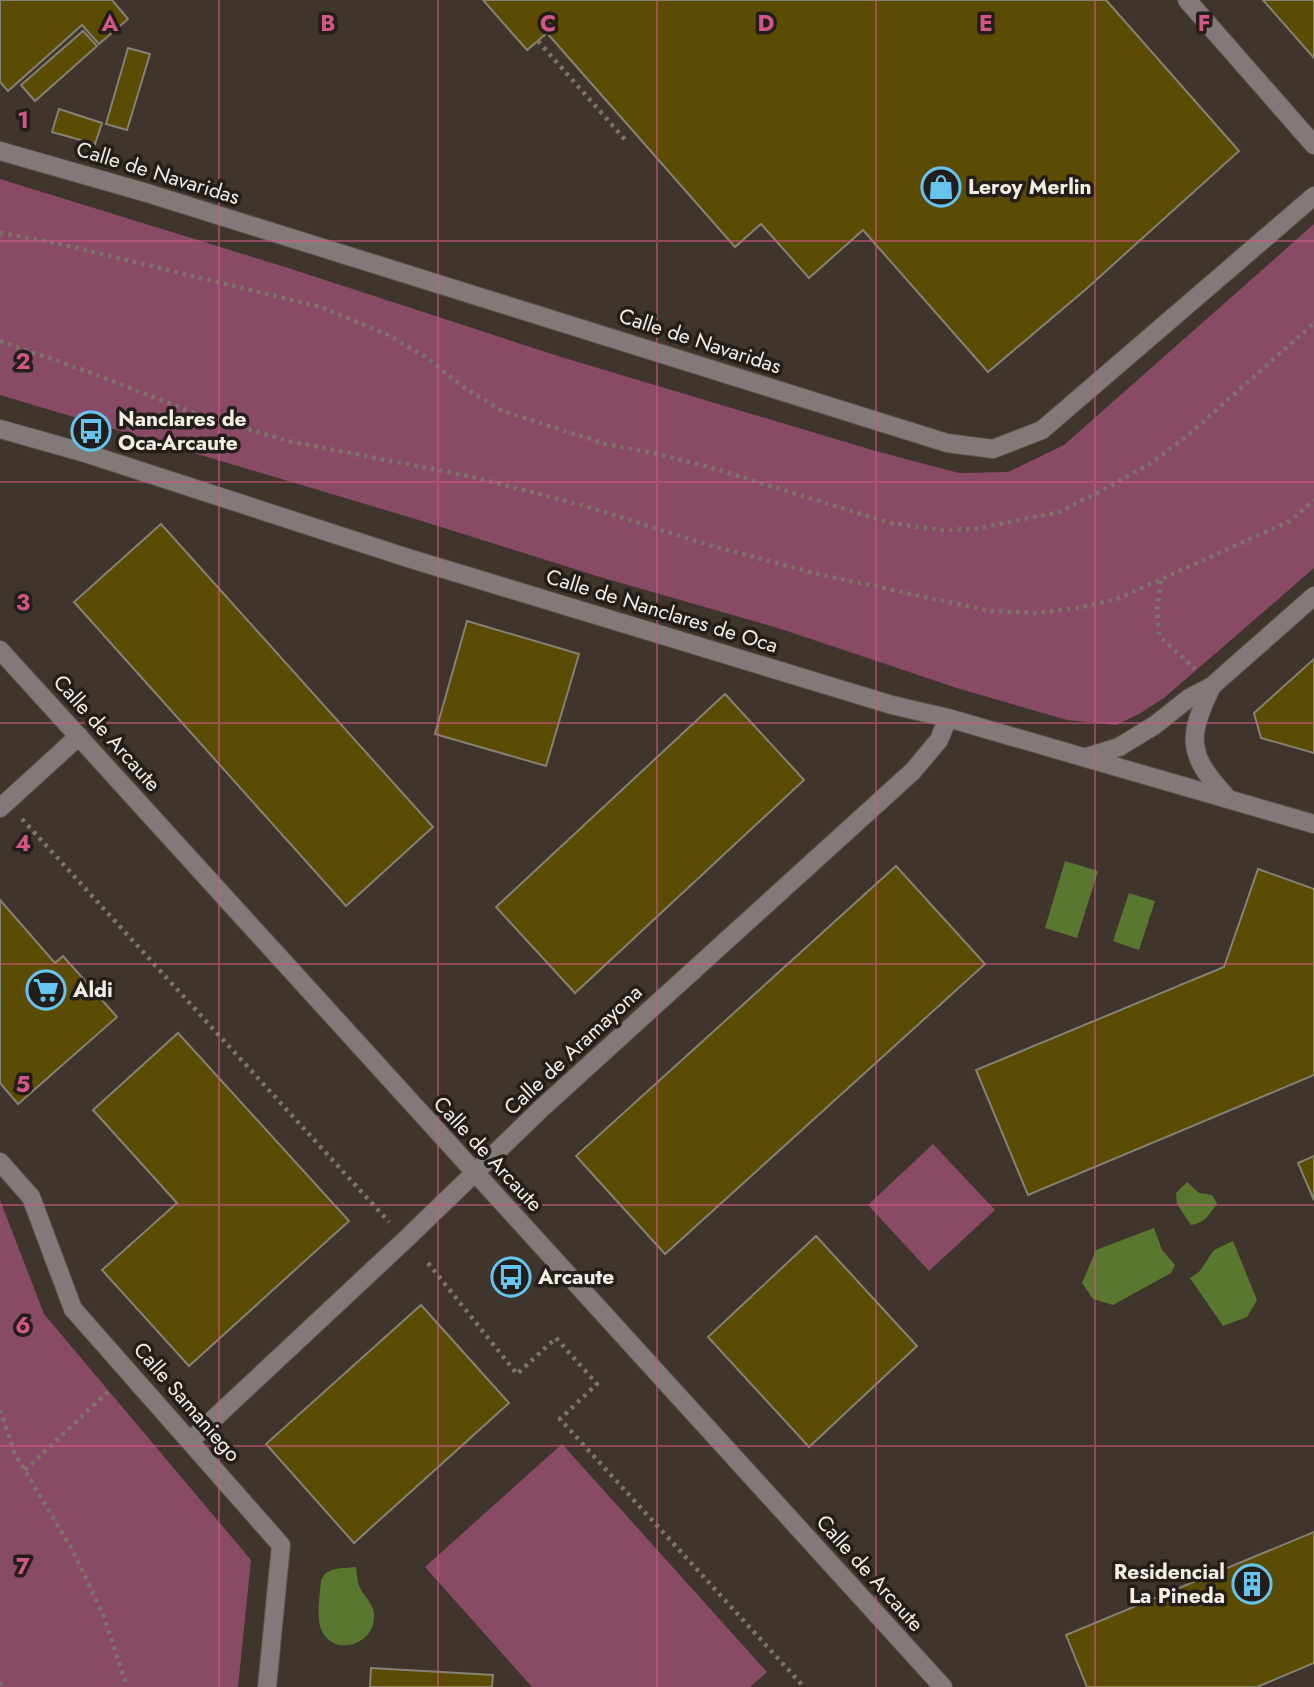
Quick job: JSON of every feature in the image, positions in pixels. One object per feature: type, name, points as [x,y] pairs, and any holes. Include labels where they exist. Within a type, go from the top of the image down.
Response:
[{"type":"street","points":[[1188,0],[1314,145]]},
{"type":"street","name":"Calle de Navaridas","points":[[0,150],[947,443],[993,450],[1042,430],[1314,196]]},
{"type":"street","name":"Calle de Nanclares de Oca","points":[[0,429],[85,453],[408,558],[892,705],[948,718],[1314,824]]},
{"type":"street","points":[[1086,758],[1119,747],[1155,725],[1189,698],[1212,686],[1314,596]]},
{"type":"street","name":"Calle de Arcaute","points":[[0,650],[943,1687]]},
{"type":"street","points":[[1212,686],[1196,720],[1194,738],[1197,758],[1226,797]]},
{"type":"street","name":"Calle de Aramayona","points":[[191,1440],[543,1107],[913,771],[939,740],[948,718]]},
{"type":"street","points":[[3,805],[79,736]]},
{"type":"street","name":"Calle Samaniego","points":[[0,1163],[31,1197],[73,1309],[281,1545],[267,1687]]},
{"type":"path","points":[[538,41],[628,143]]},
{"type":"path","points":[[0,233],[51,242],[321,307],[388,335],[424,356],[466,389],[503,411],[606,444],[709,467],[890,523],[942,530],[974,529],[1059,512],[1118,482],[1148,465],[1186,437],[1314,323]]},
{"type":"path","points":[[0,341],[194,413],[288,441],[468,476],[585,506],[712,546],[818,575],[991,611],[1035,613],[1079,608],[1117,598],[1290,521],[1314,500]]},
{"type":"path","points":[[1161,580],[1157,609],[1159,636],[1212,686]]},
{"type":"path","points":[[3,805],[389,1222]]},
{"type":"path","points":[[428,1263],[517,1374],[556,1338],[597,1384],[560,1419],[804,1687]]},
{"type":"path","points":[[25,1470],[130,1371]]},
{"type":"path","points":[[0,1410],[15,1454],[73,1551],[104,1617],[127,1687]]},
{"type":"shaded area","points":[[0,179],[285,267],[561,357],[879,452],[959,473],[1008,472],[1064,445],[1314,224],[1314,568],[1164,698],[1116,725],[1067,720],[960,689],[778,628],[600,577],[0,395]]},
{"type":"shaded area","points":[[1065,861],[1098,871],[1077,938],[1045,928]]},
{"type":"shaded area","points":[[1129,893],[1155,901],[1139,950],[1113,941]]},
{"type":"shaded area","points":[[933,1144],[995,1210],[929,1271],[868,1205]]},
{"type":"shaded area","points":[[1187,1182],[1199,1193],[1212,1195],[1217,1203],[1204,1220],[1191,1225],[1177,1204],[1176,1193]]},
{"type":"shaded area","points":[[0,1200],[44,1314],[251,1560],[238,1687],[0,1687]]},
{"type":"shaded area","points":[[1154,1228],[1162,1250],[1175,1265],[1171,1273],[1113,1305],[1093,1299],[1082,1283],[1096,1250]]},
{"type":"shaded area","points":[[1233,1241],[1257,1300],[1247,1317],[1223,1326],[1190,1278],[1199,1272],[1214,1250]]},
{"type":"shaded area","points":[[562,1444],[767,1672],[750,1687],[532,1687],[425,1567]]},
{"type":"shaded area","points":[[356,1567],[359,1586],[374,1613],[372,1627],[360,1641],[343,1645],[334,1643],[321,1629],[321,1581],[323,1576],[331,1571]]},
{"type":"building","points":[[0,0],[112,0],[128,19],[99,44],[82,25],[8,91],[0,82]]},
{"type":"building","name":"Leroy Merlin","points":[[483,0],[1106,0],[1239,151],[1085,290],[988,372],[863,230],[809,278],[761,224],[735,247],[547,33],[527,50]]},
{"type":"building","points":[[1263,0],[1314,0],[1314,58]]},
{"type":"building","points":[[83,31],[97,46],[35,101],[21,85]]},
{"type":"building","points":[[128,48],[150,54],[127,130],[106,124]]},
{"type":"building","points":[[59,109],[102,123],[95,144],[52,132]]},
{"type":"building","points":[[161,524],[433,827],[346,906],[74,602]]},
{"type":"building","points":[[467,621],[579,654],[546,766],[435,734]]},
{"type":"building","points":[[1314,659],[1314,753],[1261,738],[1254,713]]},
{"type":"building","points":[[725,694],[804,780],[575,993],[496,907]]},
{"type":"building","points":[[896,866],[985,964],[665,1254],[576,1156]]},
{"type":"building","points":[[1258,869],[1314,889],[1314,1075],[1028,1195],[976,1070],[1224,967]]},
{"type":"building","name":"Aldi","points":[[0,900],[55,963],[63,956],[117,1017],[18,1104],[0,1083]]},
{"type":"building","points":[[178,1033],[349,1221],[189,1366],[102,1270],[177,1203],[93,1110]]},
{"type":"building","points":[[1314,1156],[1314,1200],[1298,1163]]},
{"type":"building","points":[[816,1236],[917,1346],[809,1447],[708,1337]]},
{"type":"building","points":[[421,1305],[509,1403],[354,1543],[266,1444]]},
{"type":"building","name":"Residencial La Pineda","points":[[1314,1532],[1314,1663],[1257,1687],[1087,1687],[1066,1635]]},
{"type":"building","points":[[371,1668],[493,1675],[492,1687],[370,1687]]},
{"type":"place","name":"Leroy Merlin","points":[[941,187]]},
{"type":"place","name":"Nanclares de Oca-Arcaute","points":[[91,431]]},
{"type":"place","name":"Aldi","points":[[46,990]]},
{"type":"place","name":"Arcaute","points":[[511,1277]]},
{"type":"place","name":"Residencial La Pineda","points":[[1252,1584]]}]
